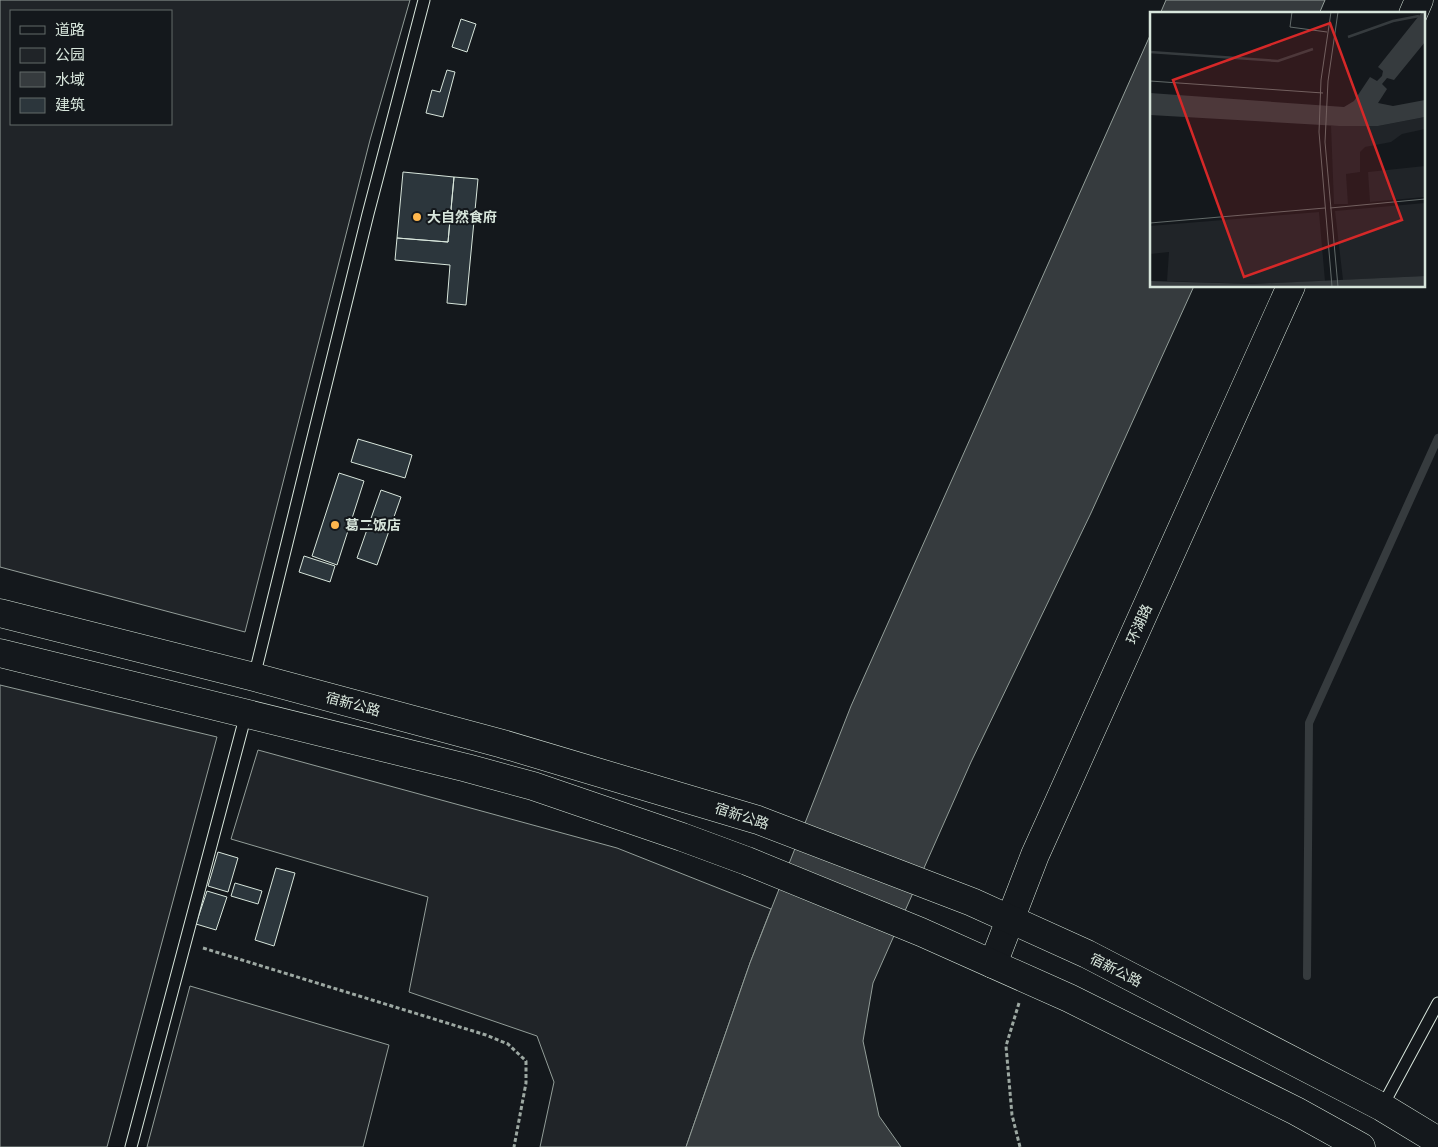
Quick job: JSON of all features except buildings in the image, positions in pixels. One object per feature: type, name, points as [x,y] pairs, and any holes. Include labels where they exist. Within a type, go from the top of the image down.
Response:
[{"type":"main road","points":[[1414,12],[1419,0]]},
{"type":"main road","name":"环湖路","points":[[993,964],[1040,846],[1290,288]]},
{"type":"main road","name":"宿新公路","points":[[0,612],[503,744],[758,820],[972,902],[1086,954],[1382,1107],[1438,1141]]},
{"type":"main road","points":[[0,653],[467,768],[533,786],[682,837],[747,861],[921,932],[1026,979],[1296,1111],[1362,1147]]},
{"type":"lane","points":[[254,678],[368,214],[424,0]]},
{"type":"lane","points":[[131,1147],[246,714]]},
{"type":"lane","points":[[1382,1107],[1438,1003]]},
{"type":"path","points":[[185,942],[486,1035],[508,1044],[526,1061],[526,1084],[514,1147]]},
{"type":"path","points":[[1020,1147],[1012,1115],[1006,1046],[1026,979]]},
{"type":"green space","points":[[0,0],[410,0],[370,140],[245,632],[0,567]]},
{"type":"green space","points":[[0,685],[217,737],[107,1147],[0,1147]]},
{"type":"green space","points":[[258,750],[617,848],[771,909],[750,963],[686,1147],[540,1147],[554,1082],[537,1036],[409,992],[428,897],[231,839]]},
{"type":"green space","points":[[190,986],[389,1045],[363,1147],[147,1147]]},
{"type":"water","points":[[1166,0],[1325,0],[1320,12],[1161,12]]},
{"type":"water","points":[[1150,35],[1150,288],[1193,288],[1091,513],[971,762],[873,983],[863,1041],[879,1116],[901,1147],[686,1147],[750,963],[851,706]]},
{"type":"waterway","points":[[1307,976],[1309,723],[1438,438]]},
{"type":"place","name":"大自然食府","points":[[417,217]]},
{"type":"place","name":"葛二饭店","points":[[335,525]]}]
